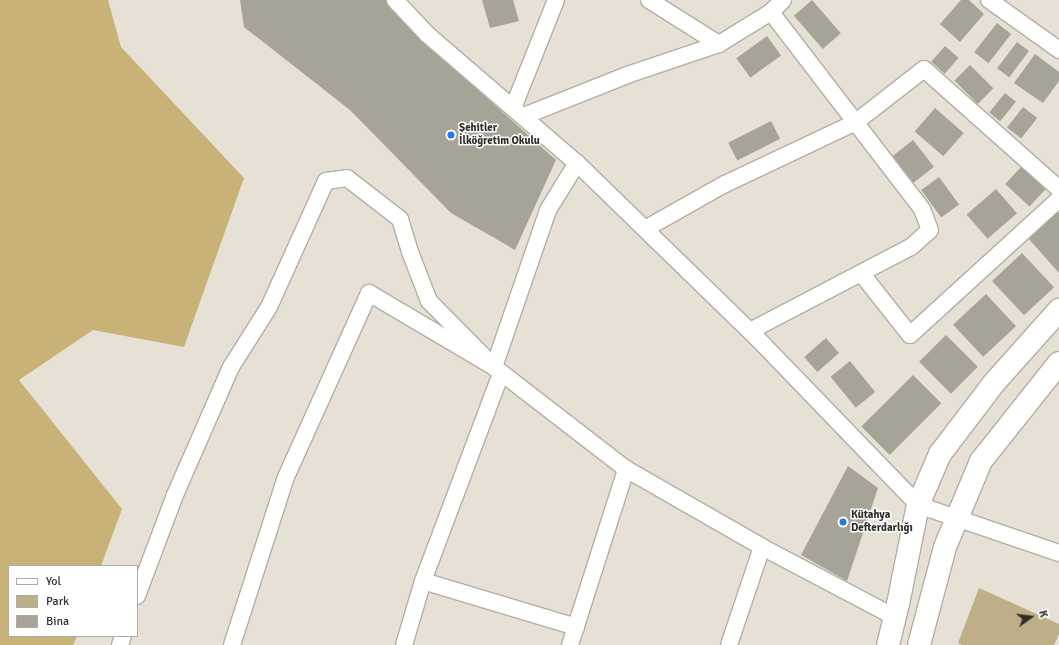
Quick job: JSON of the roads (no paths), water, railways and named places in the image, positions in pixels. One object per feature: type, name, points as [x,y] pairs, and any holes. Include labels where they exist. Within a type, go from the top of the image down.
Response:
[{"type":"main road","points":[[888,645],[918,505],[940,454],[994,382],[1059,310]]},
{"type":"main road","points":[[919,645],[945,547],[981,461],[1059,363]]},
{"type":"street","points":[[394,0],[428,35],[577,163],[750,331],[918,505],[1059,553]]},
{"type":"street","points":[[519,112],[556,0]]},
{"type":"street","points":[[649,0],[719,44]]},
{"type":"street","points":[[519,112],[719,44],[770,12],[783,0]]},
{"type":"street","points":[[989,0],[1059,50]]},
{"type":"street","points":[[750,331],[911,247],[930,230],[922,209],[770,12]]},
{"type":"street","points":[[645,229],[725,184],[856,122],[924,69],[1059,189]]},
{"type":"street","points":[[404,645],[423,581],[498,370],[548,210],[577,163]]},
{"type":"street","points":[[138,593],[174,495],[231,367],[269,307],[326,181],[347,178],[400,219],[410,252],[429,301],[498,370]]},
{"type":"street","points":[[861,273],[910,335],[1059,199]]},
{"type":"street","points":[[232,645],[286,477],[369,293],[498,370],[626,469],[762,547],[895,617]]},
{"type":"street","points":[[570,645],[626,469]]},
{"type":"street","points":[[729,645],[762,547]]},
{"type":"street","points":[[423,581],[576,627]]},
{"type":"place","name":"Şehitler İlköğretim Okulu","points":[[451,135]]},
{"type":"place","name":"Kütahya Defterdarlığı","points":[[843,522]]}]
